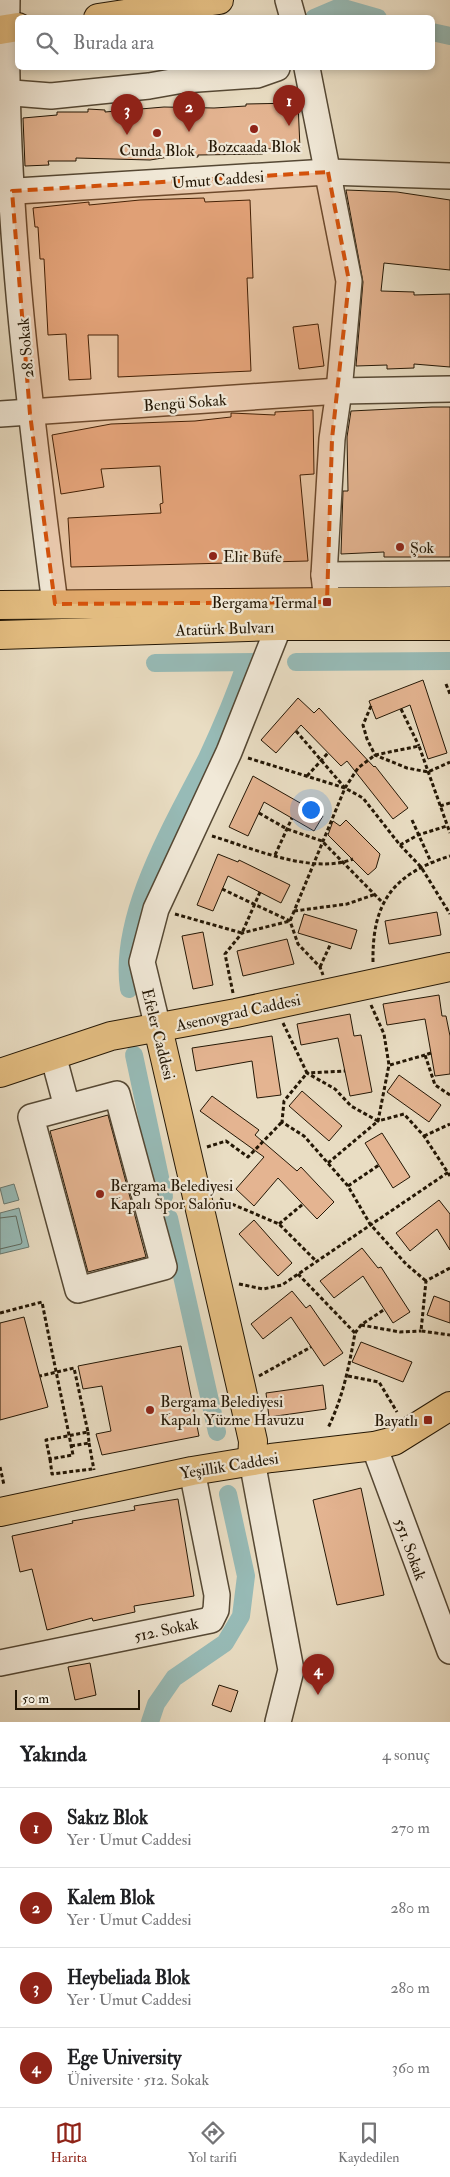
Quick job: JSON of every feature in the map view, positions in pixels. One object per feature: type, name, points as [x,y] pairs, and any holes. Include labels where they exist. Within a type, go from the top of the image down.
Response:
[{"type":"main road","points":[[118,15],[219,0]]},
{"type":"main road","name":"Atatürk Bulvarı","points":[[0,605],[450,601]]},
{"type":"main road","name":"Atatürk Bulvarı","points":[[0,635],[279,626],[450,626]]},
{"type":"main road","name":"Asenovgrad Caddesi","points":[[0,1073],[111,1036],[158,1028],[450,967]]},
{"type":"main road","name":"Efeler Caddesi","points":[[158,1028],[253,1441],[252,1461]]},
{"type":"main road","name":"Yeşillik Caddesi","points":[[0,1512],[192,1471],[252,1461],[374,1446],[394,1441],[450,1406]]},
{"type":"street","name":"28. Sokak","points":[[6,0],[8,28],[3,92],[6,192],[30,414],[55,604]]},
{"type":"street","points":[[288,0],[292,15]]},
{"type":"street","points":[[3,92],[51,96],[150,86],[183,80],[257,74],[270,70]]},
{"type":"street","points":[[307,70],[349,281],[339,391],[332,438],[324,575],[326,602]]},
{"type":"street","name":"Umut Caddesi","points":[[6,192],[328,172],[450,176]]},
{"type":"street","name":"Bengü Sokak","points":[[0,414],[30,414],[339,391],[450,389]]},
{"type":"street","points":[[324,575],[450,574]]},
{"type":"street","name":"Efeler Caddesi","points":[[158,1028],[142,962],[156,909],[228,752],[279,626]]},
{"type":"street","points":[[53,1055],[67,1107]]},
{"type":"street","points":[[117,1094],[164,1267],[78,1290],[31,1117],[67,1107],[117,1094]]},
{"type":"street","name":"551. Sokak","points":[[374,1446],[450,1651]]},
{"type":"street","points":[[252,1461],[291,1670],[278,1722]]},
{"type":"street","name":"512. Sokak","points":[[0,1663],[210,1620],[216,1610],[217,1595],[192,1471]]},
{"type":"path","points":[[446,684],[450,694]]},
{"type":"path","points":[[371,706],[362,725],[366,739],[375,755],[406,768],[428,772],[450,762]]},
{"type":"path","points":[[401,709],[419,746],[450,834]]},
{"type":"path","points":[[296,731],[345,788]]},
{"type":"path","points":[[331,943],[320,967],[298,944],[290,921],[345,788],[358,768],[375,755],[419,746]]},
{"type":"path","points":[[228,752],[345,788],[363,798],[420,867],[450,914]]},
{"type":"path","points":[[307,776],[328,753]]},
{"type":"path","points":[[440,806],[450,804]]},
{"type":"path","points":[[259,813],[287,829],[322,841],[377,894],[382,902]]},
{"type":"path","points":[[275,856],[292,818]]},
{"type":"path","points":[[412,820],[431,862]]},
{"type":"path","points":[[400,845],[418,835],[447,826]]},
{"type":"path","points":[[193,830],[275,856],[313,864],[343,863],[353,860]]},
{"type":"path","points":[[373,966],[373,939],[382,902],[402,881],[420,867],[450,856]]},
{"type":"path","points":[[222,888],[290,921]]},
{"type":"path","points":[[234,998],[225,954],[242,933],[260,892]]},
{"type":"path","points":[[294,912],[347,904],[377,894]]},
{"type":"path","points":[[156,909],[242,933],[290,921]]},
{"type":"path","points":[[369,1000],[384,1034],[389,1065],[378,1121]]},
{"type":"path","points":[[282,1020],[307,1073],[335,1089],[351,1106],[378,1121]]},
{"type":"path","points":[[389,1065],[430,1053]]},
{"type":"path","points":[[425,1055],[435,1086],[450,1095]]},
{"type":"path","points":[[205,1148],[226,1141],[248,1156],[282,1122],[284,1102],[307,1073],[345,1071]]},
{"type":"path","points":[[328,1163],[378,1121],[404,1114],[424,1136],[450,1176]]},
{"type":"path","points":[[282,1122],[304,1136],[348,1186],[370,1224],[406,1264],[426,1281]]},
{"type":"path","points":[[424,1136],[450,1124]]},
{"type":"path","points":[[348,1186],[379,1165]]},
{"type":"path","points":[[215,1279],[263,1289],[282,1285],[448,1172]]},
{"type":"path","points":[[216,1198],[279,1224],[316,1261]]},
{"type":"path","points":[[279,1224],[303,1204]]},
{"type":"path","points":[[426,1281],[450,1268]]},
{"type":"path","points":[[298,1274],[355,1332]]},
{"type":"path","points":[[421,1332],[426,1281]]},
{"type":"path","points":[[0,1313],[42,1302],[73,1455],[50,1459]]},
{"type":"path","points":[[328,1428],[341,1402],[348,1376],[355,1332],[361,1325],[385,1309]]},
{"type":"path","points":[[361,1325],[400,1332],[450,1335]]},
{"type":"path","points":[[255,1378],[311,1346]]},
{"type":"path","points":[[40,1376],[74,1368],[88,1432],[94,1473]]},
{"type":"path","points":[[348,1376],[379,1382],[397,1412]]},
{"type":"path","points":[[52,1474],[46,1440],[88,1432]]},
{"type":"path","points":[[72,1446],[89,1443]]},
{"type":"path","points":[[0,1466],[4,1485]]},
{"type":"highlighted area","points":[[328,172],[349,281],[332,439],[327,602],[55,604],[30,414],[12,191]]},
{"type":"water","points":[[14,1184],[19,1200],[4,1204],[0,1188]]},
{"type":"water","points":[[19,1208],[29,1247],[0,1254],[0,1213]]},
{"type":"building","points":[[298,103],[300,148],[263,149],[263,154],[198,155],[198,157],[169,157],[150,160],[76,158],[76,161],[48,161],[49,165],[25,166],[23,118],[57,115],[57,112],[88,112],[88,109],[105,110],[105,112],[164,107],[214,108],[246,106],[246,104]]},
{"type":"building","points":[[346,190],[397,192],[450,200],[450,270],[384,263],[381,291],[414,292],[414,295],[450,294],[450,367],[414,364],[414,368],[387,369],[387,365],[356,366],[363,282]]},
{"type":"building","points":[[204,198],[205,202],[250,200],[253,278],[247,278],[251,371],[118,377],[118,335],[88,335],[91,379],[69,380],[66,334],[48,335],[44,259],[40,259],[38,227],[35,227],[33,208],[89,202],[89,205],[140,200]]},
{"type":"building","points":[[318,324],[324,366],[299,369],[293,327]]},
{"type":"building","points":[[450,407],[450,557],[384,557],[384,552],[341,554],[343,491],[348,491],[347,437],[351,411]]},
{"type":"building","points":[[313,410],[314,474],[300,475],[308,561],[71,567],[68,518],[161,513],[160,504],[163,503],[160,466],[101,469],[104,487],[61,494],[52,435],[111,424],[195,421],[231,417],[231,413],[275,415],[275,412]]},
{"type":"building","points":[[423,680],[447,753],[428,759],[410,705],[376,719],[369,701]]},
{"type":"building","points":[[298,698],[314,713],[319,708],[375,766],[408,808],[393,819],[347,761],[341,766],[301,725],[276,753],[261,740]]},
{"type":"building","points":[[253,776],[323,816],[314,831],[264,802],[248,836],[229,827]]},
{"type":"building","points":[[346,820],[380,854],[376,868],[368,875],[328,835],[333,821],[340,826]]},
{"type":"building","points":[[218,854],[238,862],[239,860],[290,885],[281,903],[228,876],[213,911],[197,905]]},
{"type":"building","points":[[437,912],[441,935],[389,944],[385,921]]},
{"type":"building","points":[[304,914],[357,930],[351,949],[298,933]]},
{"type":"building","points":[[203,932],[213,985],[193,989],[182,936]]},
{"type":"building","points":[[287,939],[294,964],[243,976],[237,951]]},
{"type":"building","points":[[439,995],[442,1016],[446,1016],[450,1036],[450,1074],[435,1076],[425,1019],[387,1025],[383,1004]]},
{"type":"building","points":[[350,1014],[354,1036],[361,1035],[372,1092],[350,1096],[338,1038],[301,1045],[297,1024]]},
{"type":"building","points":[[272,1036],[281,1095],[257,1098],[252,1061],[196,1071],[192,1048]]},
{"type":"building","points":[[399,1075],[441,1105],[429,1122],[387,1092]]},
{"type":"building","points":[[302,1091],[342,1126],[329,1141],[289,1106]]},
{"type":"building","points":[[212,1096],[259,1130],[255,1135],[297,1171],[301,1167],[334,1202],[317,1219],[278,1178],[254,1206],[236,1189],[264,1157],[200,1111]]},
{"type":"building","name":"Bergama Belediyesi Kapalı Spor Salonu","points":[[108,1115],[146,1257],[88,1272],[50,1131]]},
{"type":"building","points":[[382,1133],[410,1177],[393,1188],[365,1143]]},
{"type":"building","points":[[439,1200],[450,1214],[450,1250],[437,1229],[410,1251],[396,1233]]},
{"type":"building","points":[[254,1220],[292,1263],[278,1276],[239,1234]]},
{"type":"building","points":[[362,1248],[378,1268],[381,1267],[410,1312],[393,1323],[363,1276],[334,1298],[320,1281]]},
{"type":"building","points":[[292,1291],[306,1308],[310,1305],[343,1353],[324,1366],[291,1317],[263,1339],[251,1324]]},
{"type":"building","points":[[434,1296],[450,1302],[450,1323],[427,1315]]},
{"type":"building","points":[[24,1317],[48,1407],[0,1420],[0,1323]]},
{"type":"building","points":[[361,1342],[412,1362],[403,1382],[352,1362]]},
{"type":"building","name":"Bergama Belediyesi Kapalı Yüzme Havuzu","points":[[181,1346],[199,1436],[102,1455],[96,1434],[111,1431],[102,1386],[83,1389],[78,1366]]},
{"type":"building","points":[[323,1385],[326,1409],[269,1417],[266,1393]]},
{"type":"building","points":[[361,1488],[384,1595],[337,1605],[313,1500]]},
{"type":"building","points":[[178,1499],[194,1596],[134,1606],[135,1612],[93,1621],[92,1618],[47,1630],[32,1569],[20,1572],[12,1536],[73,1523],[72,1521],[135,1510],[134,1506]]},
{"type":"building","points":[[90,1663],[96,1695],[75,1700],[68,1667]]},
{"type":"building","points":[[219,1685],[238,1691],[231,1712],[212,1705]]},
{"type":"waterway","points":[[321,15],[340,7],[368,15]]},
{"type":"waterway","points":[[435,33],[450,36]]},
{"type":"waterway","points":[[296,662],[450,661]]},
{"type":"waterway","points":[[155,663],[256,662]]},
{"type":"waterway","points":[[129,989],[128,960],[132,931],[140,901],[165,840],[218,734],[246,663]]},
{"type":"waterway","points":[[134,1055],[164,1196]]},
{"type":"waterway","points":[[169,1218],[217,1432]]},
{"type":"waterway","points":[[150,1722],[156,1704],[174,1678],[225,1643],[241,1616],[246,1576],[228,1494]]},
{"type":"place","name":"Sakız Blok","points":[[289,126]]},
{"type":"place","name":"Bozcaada Blok","points":[[254,129]]},
{"type":"place","name":"Kalem Blok","points":[[189,132]]},
{"type":"place","name":"Cunda Blok","points":[[157,133]]},
{"type":"place","name":"Heybeliada Blok","points":[[127,135]]},
{"type":"place","name":"Şok","points":[[400,547]]},
{"type":"place","name":"Elit Büfe","points":[[213,556]]},
{"type":"place","name":"Bergama Termal","points":[[327,602]]},
{"type":"place","name":"Bergama Belediyesi Kapalı Spor Salonu","points":[[100,1194]]},
{"type":"place","name":"Bergama Belediyesi Kapalı Yüzme Havuzu","points":[[150,1410]]},
{"type":"place","name":"Bayatlı","points":[[428,1420]]},
{"type":"place","name":"Ege University","points":[[318,1695]]}]
